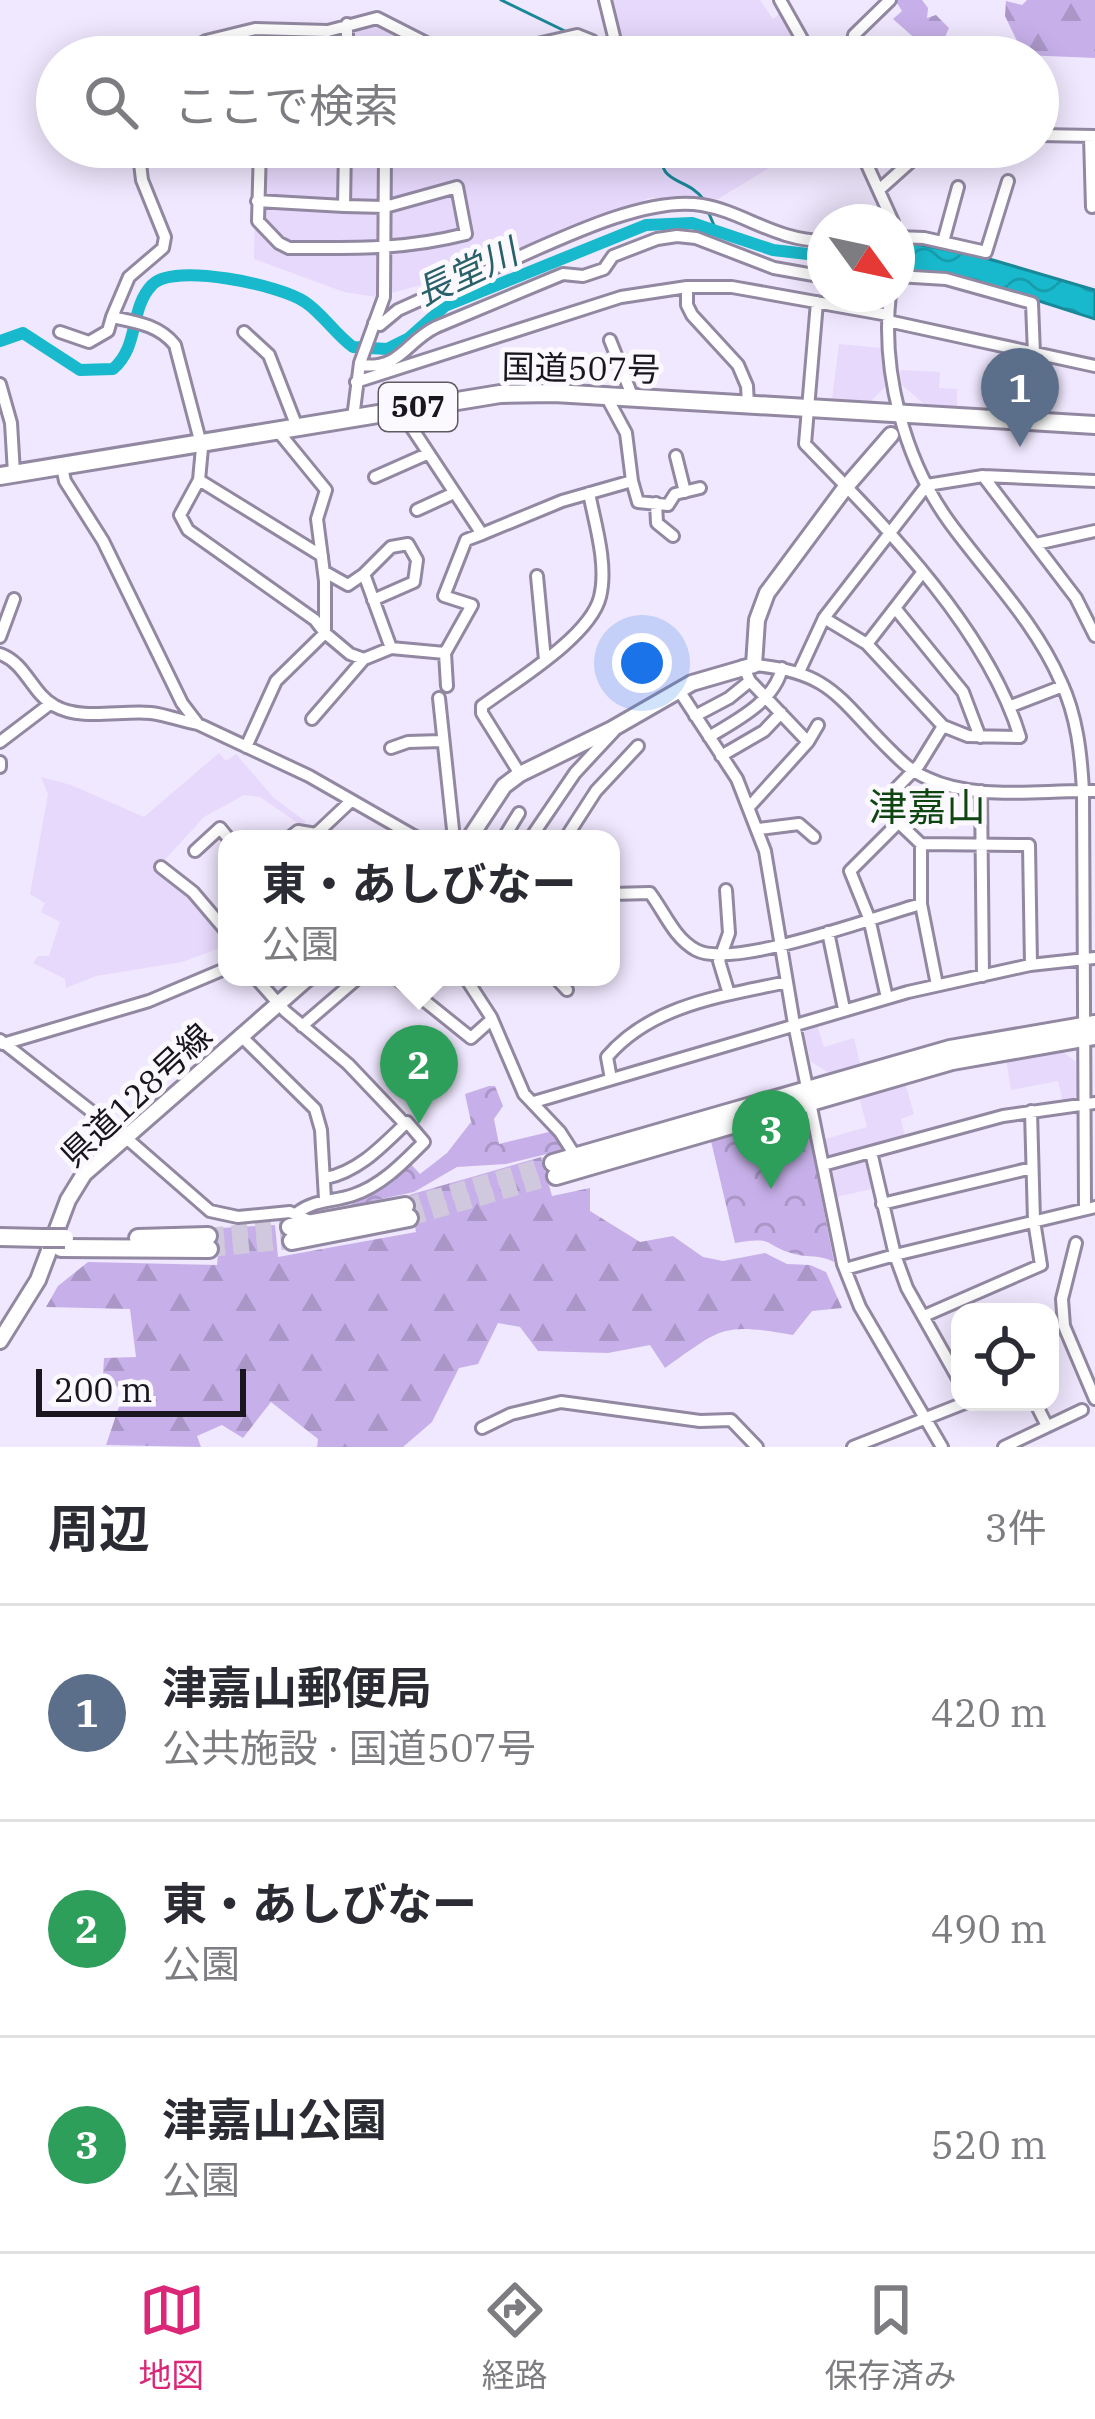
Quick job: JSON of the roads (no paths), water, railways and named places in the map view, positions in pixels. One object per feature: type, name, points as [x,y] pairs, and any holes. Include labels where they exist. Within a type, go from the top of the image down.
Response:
[{"type":"highway","name":"国道507号","points":[[7,474],[500,394],[1095,425]]},
{"type":"highway","points":[[809,1095],[576,1157],[555,1169],[809,1095],[950,1049],[1090,1031]]},
{"type":"highway","points":[[407,1212],[293,1227],[316,1223],[407,1212]]},
{"type":"highway","points":[[0,1237],[41,1243]]},
{"type":"highway","points":[[0,1248],[41,1243],[209,1242]]},
{"type":"main road","points":[[475,830],[504,786],[520,774],[680,692],[749,671],[757,620],[767,593],[891,435]]},
{"type":"main road","name":"県道128号線","points":[[1,1339],[42,1271],[78,1182],[298,986]]},
{"type":"street","points":[[605,0],[614,36]]},
{"type":"street","points":[[854,36],[890,0]]},
{"type":"street","points":[[785,2],[802,36]]},
{"type":"street","points":[[226,36],[255,29],[328,31],[364,19],[388,21],[414,36]]},
{"type":"street","points":[[347,24],[347,36]]},
{"type":"street","points":[[1059,135],[1092,136],[1092,207]]},
{"type":"street","points":[[60,332],[89,342],[108,331],[129,277],[163,248],[165,237],[141,168]]},
{"type":"street","points":[[257,202],[385,207],[457,187],[466,234],[418,246],[289,248],[258,221],[257,202],[259,168]]},
{"type":"street","points":[[344,206],[345,168]]},
{"type":"street","points":[[353,418],[360,363],[384,297],[385,168]]},
{"type":"street","points":[[870,168],[885,204]]},
{"type":"street","points":[[880,189],[904,168]]},
{"type":"street","points":[[915,239],[986,252],[1008,181]]},
{"type":"street","points":[[943,242],[958,187]]},
{"type":"street","points":[[373,325],[451,286],[461,273],[475,276],[643,208],[673,202],[706,206],[775,233],[807,239]]},
{"type":"street","points":[[360,363],[372,366],[398,359],[436,327],[563,274],[583,276],[604,269],[613,256],[657,239],[696,238],[743,259],[807,274]]},
{"type":"street","points":[[915,277],[946,279],[1031,303],[1034,354]]},
{"type":"street","points":[[356,382],[620,297],[687,287],[732,287],[807,300]]},
{"type":"street","points":[[687,287],[692,315],[743,374],[748,405]]},
{"type":"street","points":[[816,312],[805,444],[889,530],[984,657],[1011,706],[1020,737],[980,737],[944,726],[867,644],[824,618]]},
{"type":"street","points":[[861,312],[1095,366]]},
{"type":"street","points":[[845,1269],[1090,1208],[1089,791],[1063,686],[1019,611],[947,519],[927,485],[900,413],[888,312]]},
{"type":"street","points":[[112,317],[166,333],[175,345],[202,448],[199,481],[181,508],[188,530],[315,620],[350,654],[364,659]]},
{"type":"street","points":[[244,332],[269,355],[297,427]]},
{"type":"street","points":[[610,340],[633,398]]},
{"type":"street","points":[[0,384],[10,423],[7,474]]},
{"type":"street","points":[[606,396],[626,433],[638,502],[668,505],[675,494],[700,488]]},
{"type":"street","points":[[400,410],[482,533]]},
{"type":"street","points":[[245,747],[276,681],[325,633],[325,572],[317,520],[326,490],[277,430]]},
{"type":"street","points":[[375,477],[427,454]]},
{"type":"street","points":[[676,456],[685,492]]},
{"type":"street","points":[[62,466],[68,487],[103,541],[182,703],[198,724]]},
{"type":"street","points":[[983,476],[1076,598],[1095,636]]},
{"type":"street","points":[[799,672],[824,618],[927,485],[983,476],[1095,481]]},
{"type":"street","points":[[199,481],[322,556]]},
{"type":"street","points":[[447,686],[445,653],[472,605],[444,596],[466,540],[632,481]]},
{"type":"street","points":[[417,509],[454,493]]},
{"type":"street","points":[[520,774],[482,706],[545,660],[589,618],[599,601],[602,576],[589,493]]},
{"type":"street","points":[[656,503],[657,523],[673,536]]},
{"type":"street","points":[[1036,544],[1095,531]]},
{"type":"street","points":[[325,572],[348,585],[392,547],[408,544],[417,560],[414,582],[374,600]]},
{"type":"street","points":[[867,644],[922,573]]},
{"type":"street","points":[[364,574],[391,647]]},
{"type":"street","points":[[537,576],[545,660]]},
{"type":"street","points":[[0,637],[14,598]]},
{"type":"street","points":[[895,608],[963,692],[980,737]]},
{"type":"street","points":[[312,718],[364,659],[391,647],[445,653]]},
{"type":"street","points":[[0,654],[12,658],[50,704],[73,712],[143,712],[198,724],[351,801],[389,830]]},
{"type":"street","points":[[695,716],[729,698],[749,671],[782,668],[835,691],[913,771],[942,784],[981,790],[1089,791]]},
{"type":"street","points":[[710,737],[766,697],[777,685],[782,668]]},
{"type":"street","points":[[749,671],[808,742]]},
{"type":"street","points":[[1011,706],[1063,686]]},
{"type":"street","points":[[680,692],[750,806],[759,830],[845,1269],[879,1342],[943,1447]]},
{"type":"street","points":[[439,698],[453,830]]},
{"type":"street","points":[[0,742],[50,704]]},
{"type":"street","points":[[721,756],[764,731],[781,713]]},
{"type":"street","points":[[536,830],[575,773],[620,724]]},
{"type":"street","points":[[750,806],[808,742],[818,724]]},
{"type":"street","points":[[937,985],[921,904],[921,844],[880,805],[913,771],[944,726]]},
{"type":"street","points":[[391,748],[441,741]]},
{"type":"street","points":[[571,830],[596,791],[638,746]]},
{"type":"street","points":[[981,790],[983,976]]},
{"type":"street","points":[[321,830],[351,801]]},
{"type":"street","points":[[509,830],[519,813]]},
{"type":"street","points":[[887,998],[869,918],[850,872],[899,822]]},
{"type":"street","points":[[759,830],[799,824],[814,837]]},
{"type":"street","points":[[195,851],[222,830]]},
{"type":"street","points":[[921,844],[1028,844],[1031,965]]},
{"type":"street","points":[[161,867],[193,892],[218,921]]},
{"type":"street","points":[[726,890],[729,933],[719,961],[729,994]]},
{"type":"street","points":[[620,894],[650,893],[682,941],[702,954],[723,955],[780,945],[921,904]]},
{"type":"street","points":[[828,932],[844,1009]]},
{"type":"street","points":[[534,1102],[937,985],[1031,965],[1090,959]]},
{"type":"street","points":[[2,1043],[149,1001],[218,972]]},
{"type":"street","points":[[611,1079],[608,1057],[642,1023],[729,994],[787,982]]},
{"type":"street","points":[[265,986],[277,1003],[348,1064],[405,1124],[374,1155],[326,1178]]},
{"type":"street","points":[[302,1026],[349,986]]},
{"type":"street","points":[[406,986],[471,1038],[491,1020]]},
{"type":"street","points":[[470,986],[491,1020],[515,1078],[576,1157]]},
{"type":"street","points":[[564,986],[567,989]]},
{"type":"street","points":[[240,1035],[311,1102],[321,1130],[325,1199]]},
{"type":"street","points":[[2,1043],[126,1138],[211,1211],[238,1217],[293,1227],[325,1199],[350,1197],[396,1171],[424,1142],[407,1122]]},
{"type":"street","points":[[823,1166],[1031,1111],[1090,1104]]},
{"type":"street","points":[[924,1316],[1041,1265],[1034,1221],[1031,1111]]},
{"type":"street","points":[[872,1152],[895,1256],[924,1316],[951,1354]]},
{"type":"street","points":[[883,1204],[1032,1168]]},
{"type":"street","points":[[1076,1243],[1062,1299],[1064,1326],[1095,1400]]},
{"type":"street","points":[[482,1428],[511,1414],[561,1402],[700,1421],[731,1420],[757,1447]]},
{"type":"street","points":[[853,1447],[879,1442],[951,1409]]},
{"type":"street","points":[[1004,1447],[1082,1410]]},
{"type":"street","points":[[1039,1411],[1046,1426]]},
{"type":"water","points":[[915,244],[979,256],[1095,290],[1095,319],[1036,300],[915,276]]},
{"type":"waterway","points":[[501,0],[569,33]]},
{"type":"waterway","points":[[664,168],[704,200]]},
{"type":"waterway","points":[[707,209],[716,230]]},
{"type":"waterway","name":"長堂川","points":[[0,341],[23,333],[80,370],[113,369],[127,350],[140,305],[152,285],[164,278],[203,276],[292,295],[353,347],[387,349],[409,338],[445,306],[646,225],[692,223],[773,250],[807,254]]},
{"type":"tunnel","points":[[405,1206],[553,1163]]},
{"type":"tunnel","points":[[409,1218],[556,1176]]},
{"type":"tunnel","points":[[208,1236],[290,1227]]},
{"type":"tunnel","points":[[209,1249],[292,1241]]},
{"type":"place","name":"津嘉山郵便局","points":[[1020,447]]},
{"type":"place","name":"東・あしびなー","points":[[419,1124]]},
{"type":"place","name":"津嘉山公園","points":[[771,1189]]},
{"type":"district","name":"津嘉山","points":[[927,807]]}]
